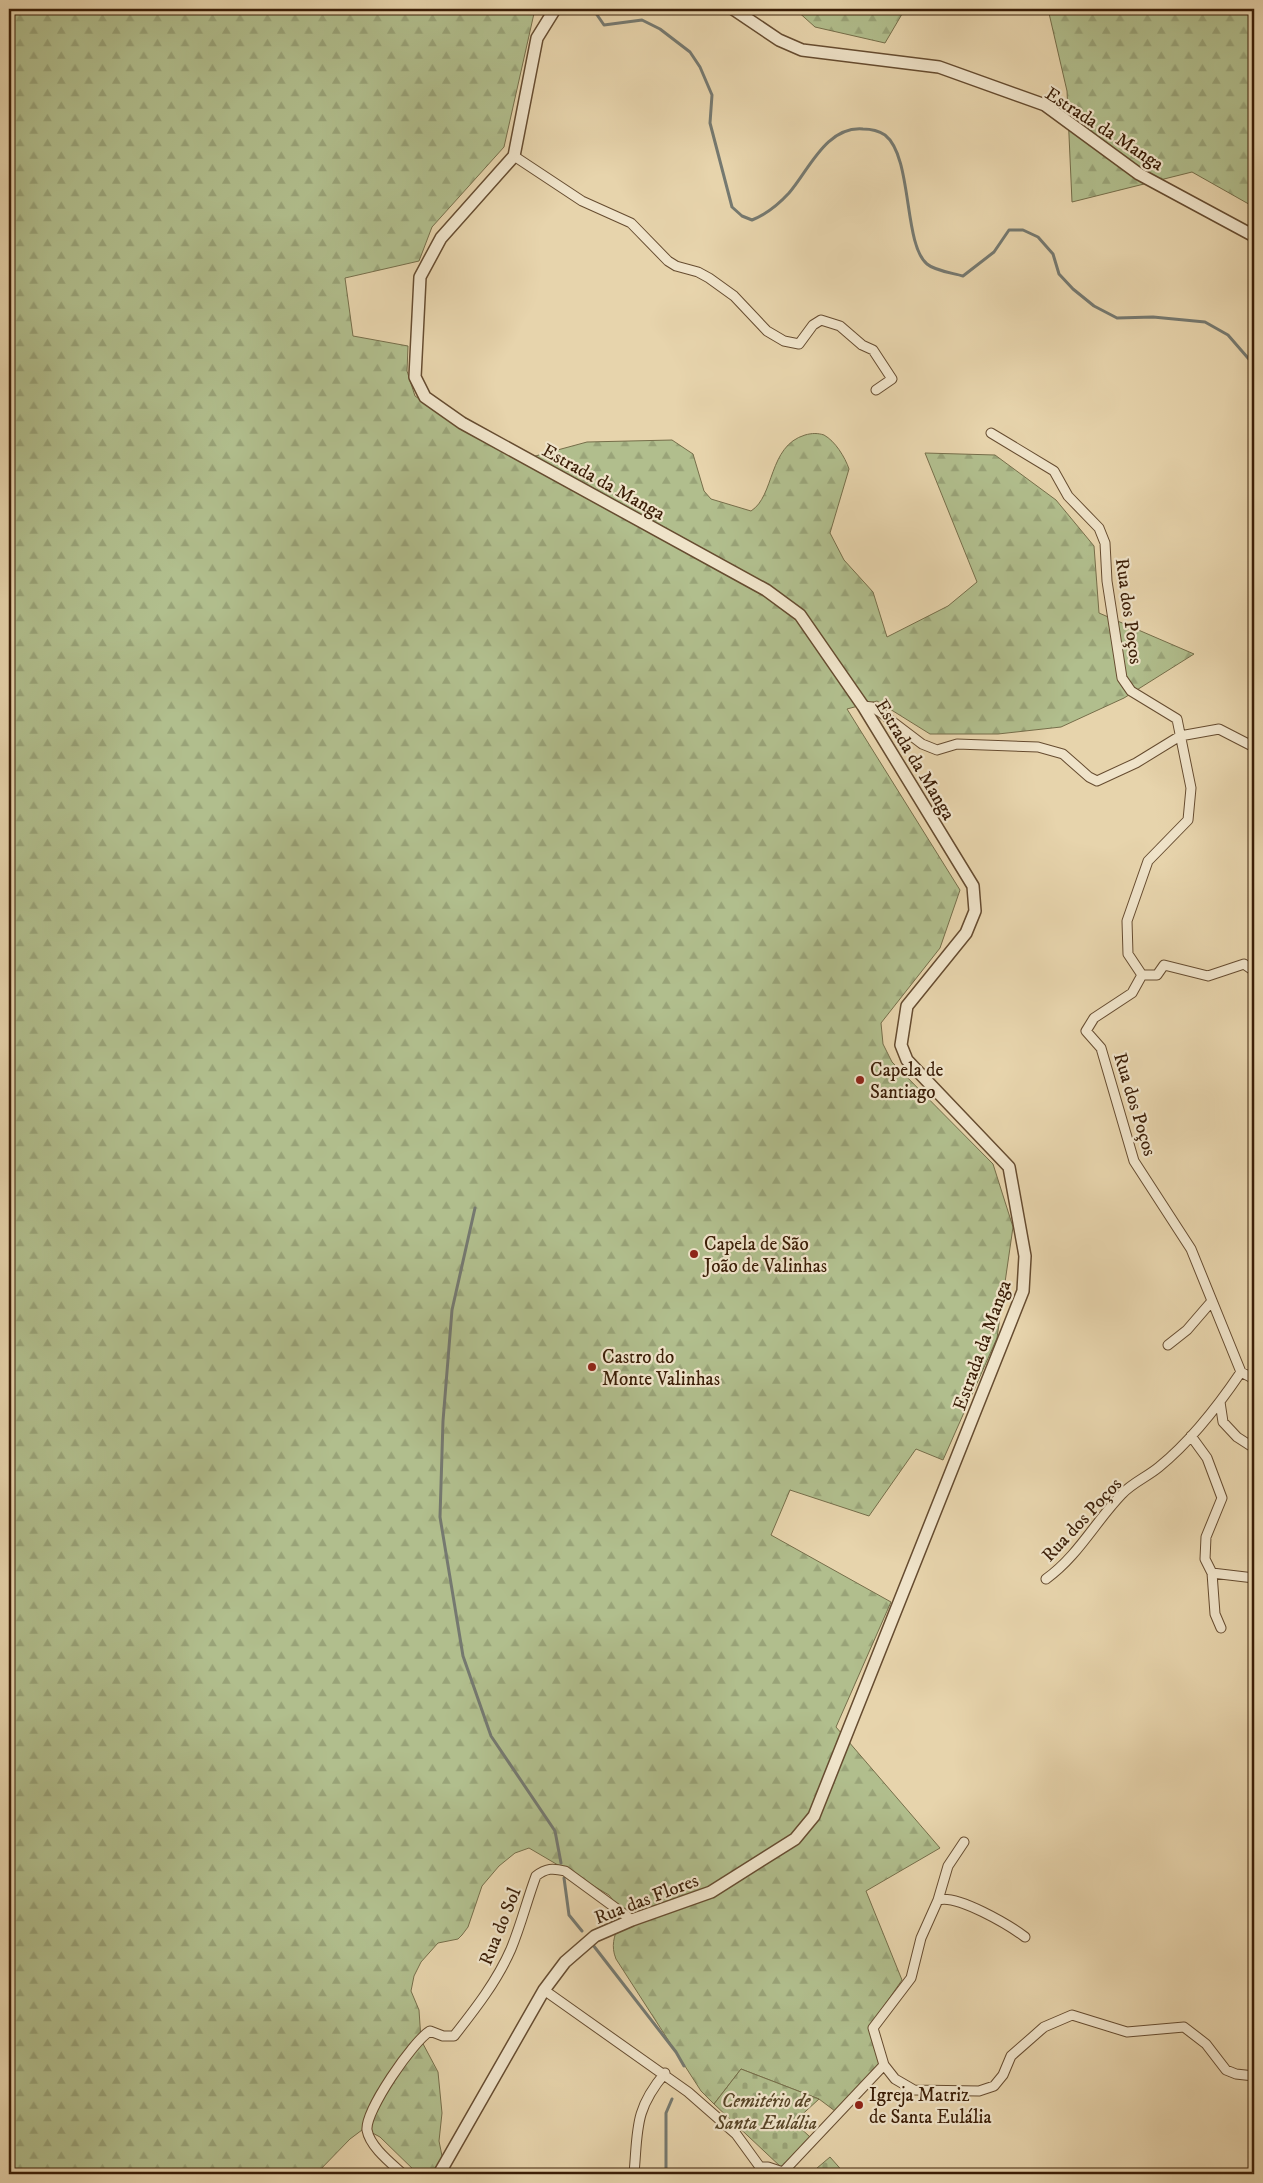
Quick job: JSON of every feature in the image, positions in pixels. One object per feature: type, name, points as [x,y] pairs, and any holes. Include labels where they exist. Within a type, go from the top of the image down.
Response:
[{"type":"street","points":[[555,9],[537,38],[514,156],[530,169],[582,201],[631,223],[668,261],[676,266],[698,272],[723,288],[767,331],[784,342],[799,344],[813,324],[821,320],[840,326],[862,345],[873,350],[892,379],[876,390]]},
{"type":"street","name":"Estrada da Manga","points":[[733,9],[780,40],[802,50],[939,67],[1045,105],[1139,174],[1254,236]]},
{"type":"street","name":"Estrada da Manga","points":[[514,156],[441,238],[420,277],[415,377],[426,398],[462,423],[766,590],[800,615],[863,706],[973,886],[975,911],[966,933],[907,1006],[900,1046],[907,1060],[1009,1167],[1025,1256],[1023,1291],[860,1699]]},
{"type":"street","name":"Rua dos Poços","points":[[991,433],[1054,471],[1068,496],[1098,528],[1105,543],[1107,581],[1122,678],[1131,691],[1177,719],[1191,788],[1188,820],[1148,861],[1127,921],[1128,954],[1142,975],[1132,993],[1094,1018],[1086,1030],[1101,1048],[1134,1161],[1191,1249],[1241,1372],[1220,1402],[1191,1436],[1159,1468],[1123,1492],[1064,1566],[1046,1579]]},
{"type":"street","points":[[863,706],[872,707],[922,744],[937,750],[957,744],[1038,747],[1063,754],[1088,777],[1097,781],[1136,764],[1180,736],[1219,729],[1254,747]]},
{"type":"street","points":[[1142,975],[1157,975],[1164,965],[1208,976],[1244,964],[1254,971]]},
{"type":"street","points":[[1168,1345],[1187,1330],[1212,1301]]},
{"type":"street","points":[[1241,1372],[1254,1379]]},
{"type":"street","points":[[1220,1402],[1223,1422],[1237,1437],[1254,1448]]},
{"type":"street","points":[[1191,1436],[1207,1458],[1222,1498],[1206,1537],[1204,1559],[1212,1573],[1216,1614],[1221,1628]]},
{"type":"street","points":[[1212,1573],[1254,1578]]},
{"type":"street","name":"Rua das Flores","points":[[439,2174],[544,1990],[565,1962],[595,1936],[632,1920],[711,1892],[795,1839],[814,1816],[860,1699]]},
{"type":"street","points":[[964,1842],[948,1866],[938,1900],[921,1938],[911,1978],[873,2028],[884,2065],[896,2080],[914,2090],[979,2091],[994,2086],[1003,2075],[1012,2056],[1044,2027],[1072,2015],[1127,2032],[1184,2026],[1206,2044],[1226,2070],[1236,2074],[1254,2076]]},
{"type":"street","name":"Rua do Sol","points":[[403,2174],[370,2138],[367,2121],[392,2075],[422,2035],[430,2030],[443,2036],[454,2036],[481,2001],[511,1948],[536,1876],[544,1870],[566,1871],[632,1920]]},
{"type":"street","points":[[938,1900],[946,1898],[957,1901],[1011,1926],[1025,1937]]},
{"type":"street","points":[[544,1990],[665,2073],[736,2134],[759,2171],[768,2167],[783,2172],[884,2065]]},
{"type":"street","points":[[634,2174],[639,2115],[652,2091],[665,2073]]},
{"type":"green space","points":[[9,9],[535,9],[504,147],[432,227],[419,261],[345,278],[353,336],[408,346],[407,371],[415,396],[469,433],[528,458],[587,442],[672,440],[693,454],[704,491],[711,499],[751,511],[759,504],[784,449],[793,441],[805,435],[815,433],[824,435],[839,450],[849,469],[830,533],[844,560],[873,592],[887,637],[948,606],[977,582],[925,453],[995,455],[1056,500],[1094,546],[1099,613],[1194,654],[1124,698],[1061,727],[998,734],[930,734],[877,701],[847,709],[960,890],[940,948],[881,1023],[883,1044],[892,1062],[993,1164],[1013,1227],[997,1338],[943,1460],[916,1449],[869,1516],[790,1490],[771,1535],[891,1602],[836,1727],[940,1848],[866,1891],[902,1980],[870,2026],[881,2063],[835,2111],[819,2099],[741,2069],[714,2104],[701,2091],[616,1959],[614,1942],[619,1913],[609,1895],[529,1848],[515,1853],[499,1866],[482,1886],[468,1927],[462,1935],[458,1939],[438,1943],[421,1962],[414,1976],[411,1991],[419,2010],[421,2040],[438,2072],[442,2113],[439,2141],[443,2161],[435,2174],[418,2174],[380,2137],[367,2130],[362,2130],[350,2139],[316,2174],[9,2174]]},
{"type":"green space","points":[[795,9],[905,9],[885,43],[815,27]]},
{"type":"green space","points":[[1048,9],[1254,9],[1254,207],[1192,172],[1072,202],[1067,91]]},
{"type":"green space","name":"Cemitério de Santa Eulália","points":[[741,2069],[819,2099],[794,2122],[810,2137],[782,2168],[714,2104]]},
{"type":"green space","name":"Cemitério de Santa Eulália","points":[[830,2157],[845,2174],[810,2174]]},
{"type":"waterway","points":[[593,9],[604,25],[642,20],[660,29],[690,52],[700,67],[712,95],[710,123],[732,207],[742,216],[752,220],[763,215],[776,205],[789,193],[820,151],[839,134],[850,130],[875,130],[885,135],[894,146],[904,180],[914,238],[919,254],[930,266],[963,276],[994,252],[1009,230],[1023,230],[1038,237],[1053,254],[1059,274],[1073,289],[1094,306],[1117,318],[1153,317],[1205,322],[1228,335],[1254,365]]},
{"type":"waterway","points":[[475,1208],[452,1310],[443,1421],[440,1517],[463,1656],[491,1736],[555,1831],[561,1863]]},
{"type":"waterway","points":[[564,1878],[569,1915],[582,1931]]},
{"type":"waterway","points":[[593,1945],[676,2052],[684,2066]]},
{"type":"waterway","points":[[666,2174],[666,2113],[672,2099]]},
{"type":"place","name":"Capela de Santiago","points":[[860,1080]]},
{"type":"place","name":"Capela de São João de Valinhas","points":[[694,1254]]},
{"type":"place","name":"Castro do Monte Valinhas","points":[[592,1367]]},
{"type":"place","name":"Igreja Matriz de Santa Eulália","points":[[859,2105]]}]
